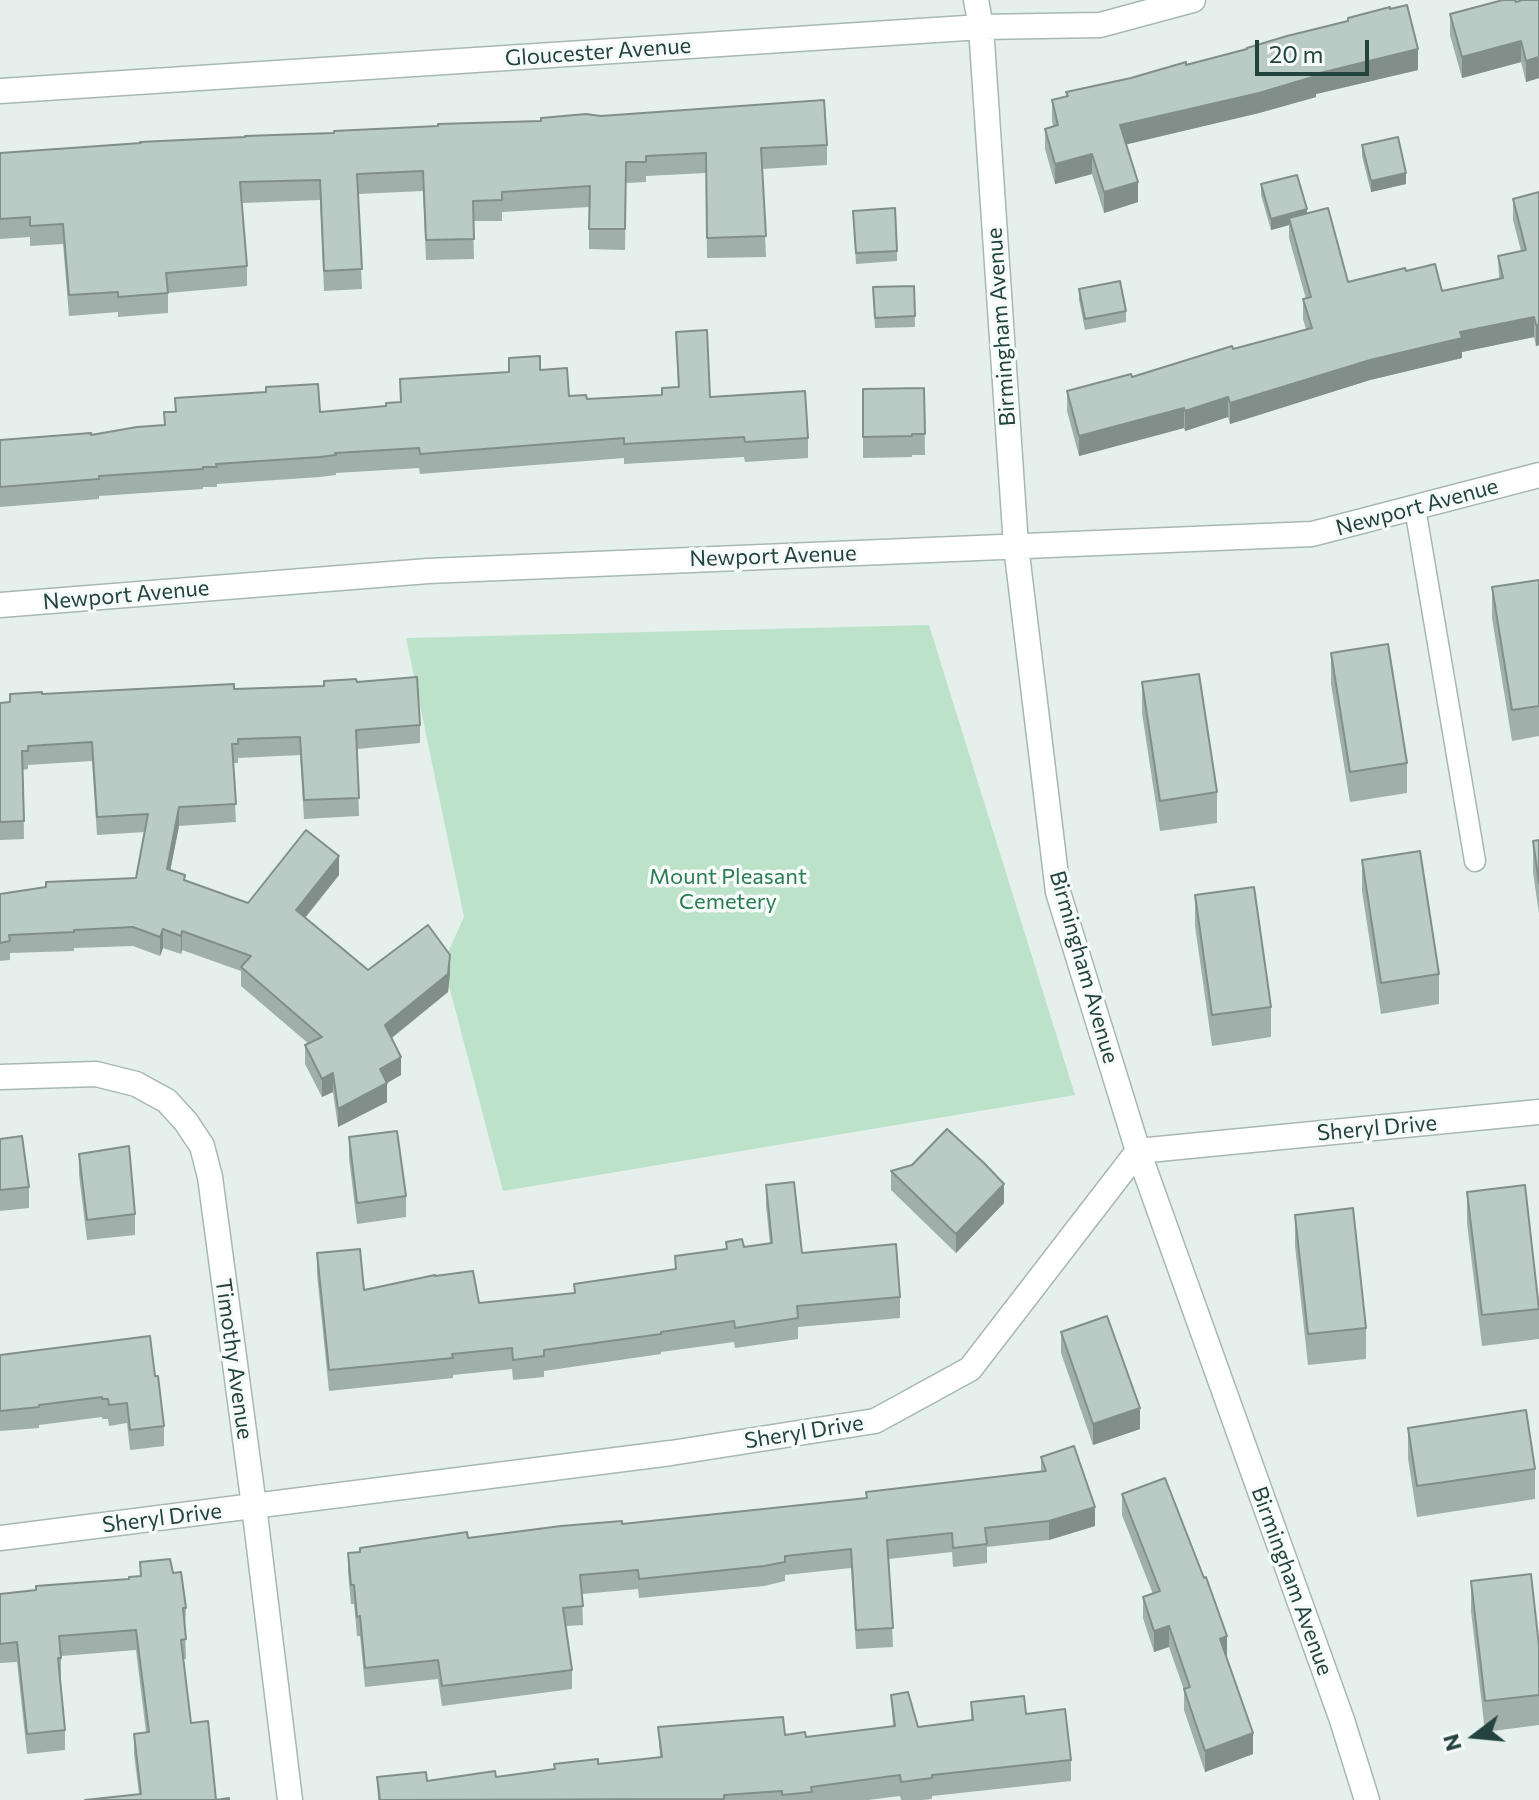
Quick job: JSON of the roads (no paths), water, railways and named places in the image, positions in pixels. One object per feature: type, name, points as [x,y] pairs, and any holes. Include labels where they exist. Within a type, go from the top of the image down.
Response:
[{"type":"street","name":"Birmingham Avenue","points":[[976,0],[981,27],[1016,546],[1058,892],[1138,1151],[1342,1720],[1367,1800]]},
{"type":"street","name":"Gloucester Avenue","points":[[0,91],[981,27],[1100,25],[1193,0]]},
{"type":"street","name":"Newport Avenue","points":[[0,605],[428,571],[1312,534],[1539,475]]},
{"type":"street","name":"Timothy Avenue","points":[[0,1077],[96,1074],[136,1084],[167,1101],[202,1146],[210,1177],[290,1800]]},
{"type":"street","name":"Sheryl Drive","points":[[0,1538],[671,1453],[875,1421],[970,1369],[1138,1151],[1539,1112]]},
{"type":"lane","points":[[1415,508],[1475,861]]},
{"type":"park label","name":"Mount Pleasant Cemetery","points":[[728,890]]}]
